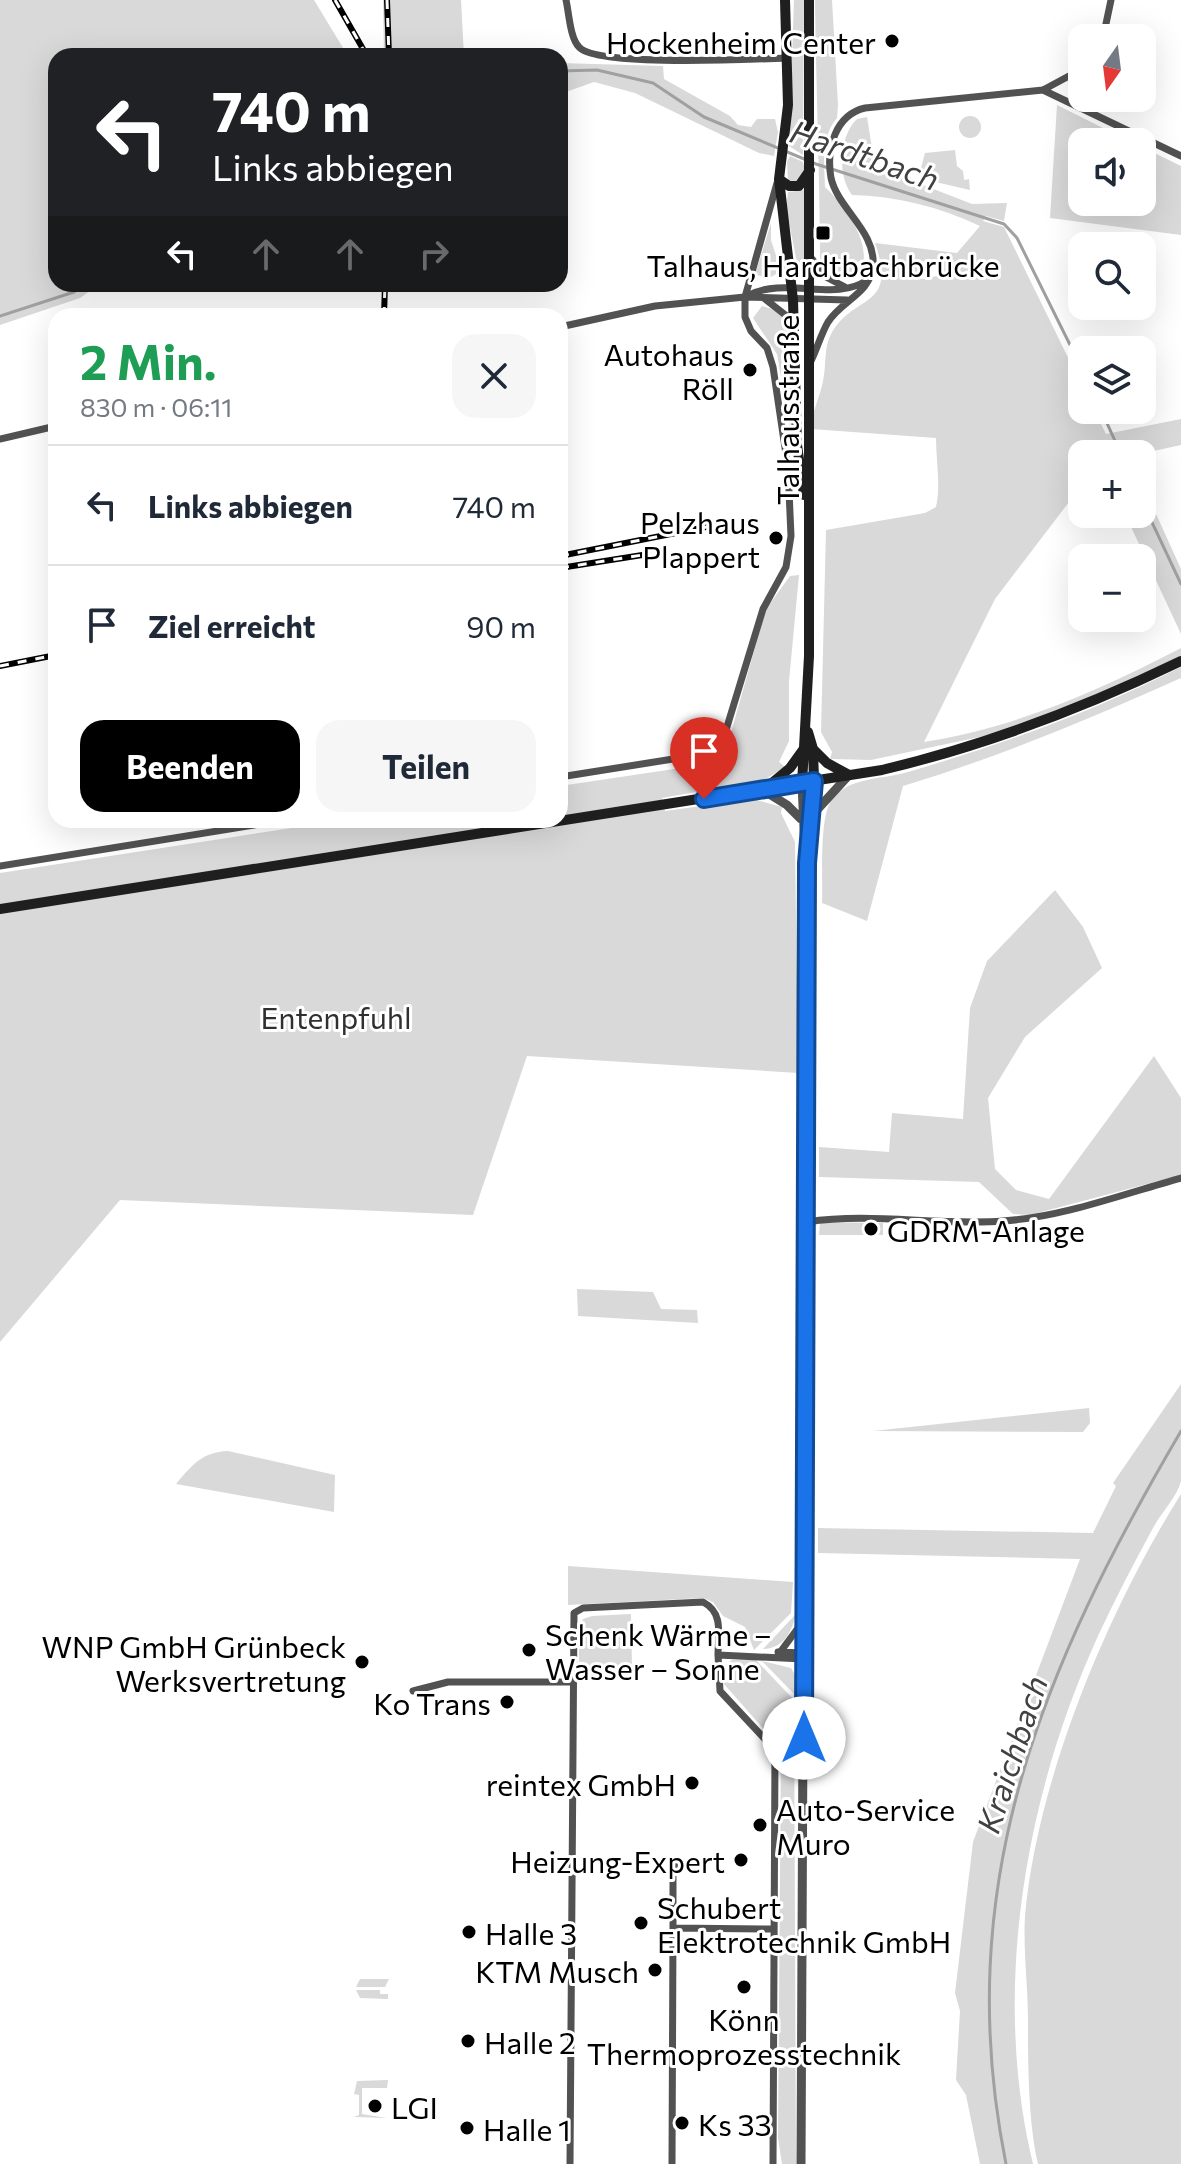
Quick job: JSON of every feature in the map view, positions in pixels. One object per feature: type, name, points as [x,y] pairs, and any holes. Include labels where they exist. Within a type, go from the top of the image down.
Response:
[{"type":"main road","name":"Talhausstraße","points":[[785,0],[788,105],[779,179],[793,300],[797,445],[809,529]]},
{"type":"main road","name":"Talhausstraße","points":[[809,0],[812,259],[809,529]]},
{"type":"main road","points":[[779,179],[789,186],[799,186],[811,169]]},
{"type":"main road","points":[[809,529],[806,726],[814,781]]},
{"type":"main road","points":[[568,820],[802,784],[924,760],[1002,738],[1083,706],[1181,661]]},
{"type":"main road","points":[[808,749],[849,775]]},
{"type":"main road","points":[[802,784],[808,749]]},
{"type":"main road","points":[[763,790],[781,777],[808,749]]},
{"type":"main road","points":[[0,909],[519,828]]},
{"type":"street","points":[[566,0],[577,46],[589,55],[623,59],[787,58]]},
{"type":"street","points":[[1106,24],[1111,0]]},
{"type":"street","points":[[810,363],[827,325],[864,288],[869,278],[872,249],[831,176],[836,130],[843,119],[856,110],[1043,90],[1068,79]]},
{"type":"street","points":[[1043,90],[1068,103]]},
{"type":"street","points":[[1086,112],[1181,156]]},
{"type":"street","points":[[568,776],[692,756],[726,730],[763,609],[786,567],[791,536],[788,468],[773,367],[767,348],[745,321],[745,297],[779,179]]},
{"type":"street","points":[[812,259],[826,277],[847,288]]},
{"type":"street","points":[[745,297],[762,287],[847,288],[869,278]]},
{"type":"street","points":[[568,325],[657,305],[745,297],[850,300]]},
{"type":"street","points":[[764,298],[794,322]]},
{"type":"street","points":[[0,439],[48,428]]},
{"type":"street","points":[[813,815],[830,792],[849,775]]},
{"type":"street","points":[[801,2164],[807,858],[814,781]]},
{"type":"street","points":[[802,784],[801,820],[807,858]]},
{"type":"street","points":[[763,790],[801,820]]},
{"type":"street","points":[[0,866],[235,828]]},
{"type":"street","points":[[807,1222],[827,1219],[948,1222],[1029,1218],[1181,1178]]},
{"type":"street","points":[[570,2164],[571,1682],[574,1613],[583,1608],[703,1602],[713,1607],[718,1616],[720,1691],[775,1750],[773,2164]]},
{"type":"street","points":[[781,1651],[804,1620]]},
{"type":"street","points":[[769,1655],[781,1651],[804,1656]]},
{"type":"street","points":[[718,1655],[804,1656]]},
{"type":"street","points":[[413,1691],[448,1682],[571,1682]]},
{"type":"street","points":[[672,2164],[673,1874],[679,1863]]},
{"type":"street","points":[[673,1928],[774,1929]]},
{"type":"green space","points":[[0,0],[314,0],[343,48],[48,48],[48,292],[89,292],[80,298],[0,325]]},
{"type":"green space","points":[[383,0],[461,0],[464,48],[384,48]]},
{"type":"green space","points":[[794,0],[804,0],[803,155],[789,146]]},
{"type":"green space","points":[[815,0],[832,0],[838,105],[837,118],[826,141],[825,187],[840,203],[859,233],[864,255],[863,266],[846,279],[833,277],[820,262]]},
{"type":"green space","points":[[568,63],[663,66],[664,79],[730,116],[738,125],[751,127],[757,119],[775,119],[778,132],[774,156],[759,153],[635,93],[594,82],[568,91]]},
{"type":"green space","points":[[1057,105],[1103,128],[1068,128],[1068,216],[1156,216],[1156,154],[1181,166],[1181,235],[1050,218]]},
{"type":"green space","points":[[970,116],[978,119],[981,127],[978,135],[970,138],[962,135],[959,127],[962,119]]},
{"type":"green space","points":[[867,117],[876,173],[908,173],[913,181],[972,204],[1007,203],[1004,221],[986,216],[983,221],[1004,227],[1068,357],[1068,424],[1101,424],[1106,434],[1181,419],[1181,445],[1156,450],[1156,440],[1068,440],[1068,503],[995,599],[924,742],[991,727],[1056,706],[1181,648],[1181,657],[1048,717],[989,735],[871,760],[830,759],[832,752],[821,732],[826,530],[925,513],[936,507],[936,438],[811,429],[823,381],[827,344],[841,320],[878,290],[881,264],[875,243],[957,253],[980,226],[918,204],[852,195],[842,167],[844,146],[857,119]],"holes":[[[924,261],[944,268],[942,275],[922,279],[918,275],[919,264]]]},
{"type":"green space","points":[[955,150],[957,166],[963,171],[964,180],[969,179],[970,190],[931,181],[921,168],[925,153]]},
{"type":"green space","points":[[790,156],[803,162],[805,170],[799,183],[788,181],[787,162]]},
{"type":"green space","points":[[804,190],[804,274],[799,273],[786,207],[788,192]]},
{"type":"green space","points":[[771,223],[771,240],[781,271],[771,277],[755,275]]},
{"type":"green space","points":[[762,306],[779,311],[789,327],[797,469],[777,354],[753,318]]},
{"type":"green space","points":[[1156,514],[1181,569],[1181,634],[1156,580],[1156,544],[1139,544],[1132,528],[1156,528]]},
{"type":"green space","name":"Entenpfuhl","points":[[799,575],[789,681],[789,741],[779,762],[785,767],[764,780],[662,798],[665,811],[753,799],[782,807],[781,813],[795,842],[798,1073],[527,1056],[473,1215],[120,1200],[0,1342],[0,873],[291,828],[568,828],[568,785],[701,765],[730,736],[766,609],[790,576]]},
{"type":"green space","points":[[1181,667],[1181,678],[1112,708],[1009,750],[903,786],[867,921],[822,903],[822,850],[827,810],[831,801],[847,787],[908,772],[1014,738],[1113,699]]},
{"type":"green space","points":[[1055,890],[1083,927],[1102,968],[1025,1037],[988,1098],[995,1169],[1016,1190],[1049,1199],[1154,1056],[1181,1098],[1181,1175],[1030,1215],[1013,1214],[979,1182],[819,1177],[819,1147],[889,1152],[892,1113],[963,1119],[970,1008],[987,961]]},
{"type":"green space","points":[[820,1222],[883,1223],[883,1235],[819,1235]]},
{"type":"green space","points":[[577,1289],[653,1292],[661,1309],[697,1310],[698,1323],[578,1316]]},
{"type":"green space","points":[[1181,1384],[1181,1481],[1156,1522],[1098,1636],[1051,1762],[1034,1828],[1022,1895],[1016,1963],[1015,2031],[1021,2098],[1033,2164],[980,2164],[966,2095],[956,2080],[960,2011],[955,1993],[973,1842],[1080,1559],[818,1553],[818,1528],[1093,1533],[1116,1486],[1113,1483]]},
{"type":"green space","points":[[1089,1408],[1090,1423],[1083,1432],[873,1431]]},
{"type":"green space","points":[[228,1451],[335,1475],[334,1512],[176,1484],[204,1457]]},
{"type":"green space","points":[[1181,1494],[1181,2164],[1038,2164],[1029,2092],[1025,1942],[1032,1863],[1060,1753],[1080,1697],[1128,1590]]},
{"type":"green space","points":[[568,1566],[793,1582],[791,1613],[754,1650],[745,1627],[723,1616],[713,1602],[703,1598],[568,1605]]},
{"type":"green space","points":[[631,1614],[632,1669],[579,1669],[579,1628],[583,1619]]},
{"type":"green space","points":[[796,1614],[786,1638],[776,1646],[763,1649]]},
{"type":"green space","points":[[755,1659],[794,1700],[796,2164],[782,2164],[778,2138],[781,1749],[724,1684],[725,1665],[732,1660]]},
{"type":"green space","points":[[762,1661],[791,1668],[797,1678],[797,1697]]},
{"type":"green space","points":[[360,1979],[389,1979],[385,1987],[356,1987]]},
{"type":"green space","points":[[356,1990],[380,1990],[380,1994],[388,1994],[388,1999],[360,1998]]},
{"type":"green space","points":[[388,2080],[387,2088],[362,2088],[362,2114],[387,2118],[354,2117],[359,2115],[359,2095],[354,2094],[357,2081]]},
{"type":"waterway","name":"Hardtbach","points":[[568,71],[597,70],[653,83],[704,117],[816,164],[1004,224],[1017,238],[1068,341]]},
{"type":"waterway","name":"Hardtbach","points":[[0,316],[74,292]]},
{"type":"waterway","name":"Hardtbach","points":[[1107,424],[1115,440]]},
{"type":"waterway","name":"Hardtbach","points":[[1155,528],[1181,584]]},
{"type":"waterway","name":"Kraichbach","points":[[1006,2164],[992,2062],[990,1965],[1000,1872],[1020,1782],[1050,1694],[1087,1606],[1131,1519],[1181,1431]]},
{"type":"railway","points":[[335,0],[362,48]]},
{"type":"railway","points":[[387,0],[389,48]]},
{"type":"railway","points":[[384,308],[385,292]]},
{"type":"railway","points":[[568,554],[711,526]]},
{"type":"railway","points":[[568,567],[655,553]]},
{"type":"railway","points":[[0,666],[48,657]]},
{"type":"place","name":"Hockenheim Center","points":[[892,41]]},
{"type":"place","name":"Talhaus, Hardtbachbrücke","points":[[823,233]]},
{"type":"place","name":"Autohaus Röll","points":[[750,370]]},
{"type":"place","name":"Pelzhaus Plappert","points":[[776,538]]},
{"type":"place","name":"GDRM-Anlage","points":[[871,1229]]},
{"type":"place","name":"Schenk Wärme – Wasser – Sonne","points":[[529,1650]]},
{"type":"place","name":"WNP GmbH Grünbeck Werksvertretung","points":[[362,1662]]},
{"type":"place","name":"Ko Trans","points":[[507,1702]]},
{"type":"place","name":"reintex GmbH","points":[[692,1783]]},
{"type":"place","name":"Auto-Service Muro","points":[[760,1825]]},
{"type":"place","name":"Heizung-Expert","points":[[741,1860]]},
{"type":"place","name":"Schubert Elektrotechnik GmbH","points":[[641,1923]]},
{"type":"place","name":"Halle 3","points":[[469,1932]]},
{"type":"place","name":"KTM Musch","points":[[655,1970]]},
{"type":"place","name":"Könn Thermoprozesstechnik","points":[[744,1987]]},
{"type":"place","name":"Halle 2","points":[[468,2041]]},
{"type":"place","name":"LGI","points":[[375,2106]]},
{"type":"place","name":"Ks 33","points":[[682,2123]]},
{"type":"place","name":"Halle 1","points":[[467,2128]]},
{"type":"route","points":[[704,799],[814,781],[807,858],[804,1738]]}]
